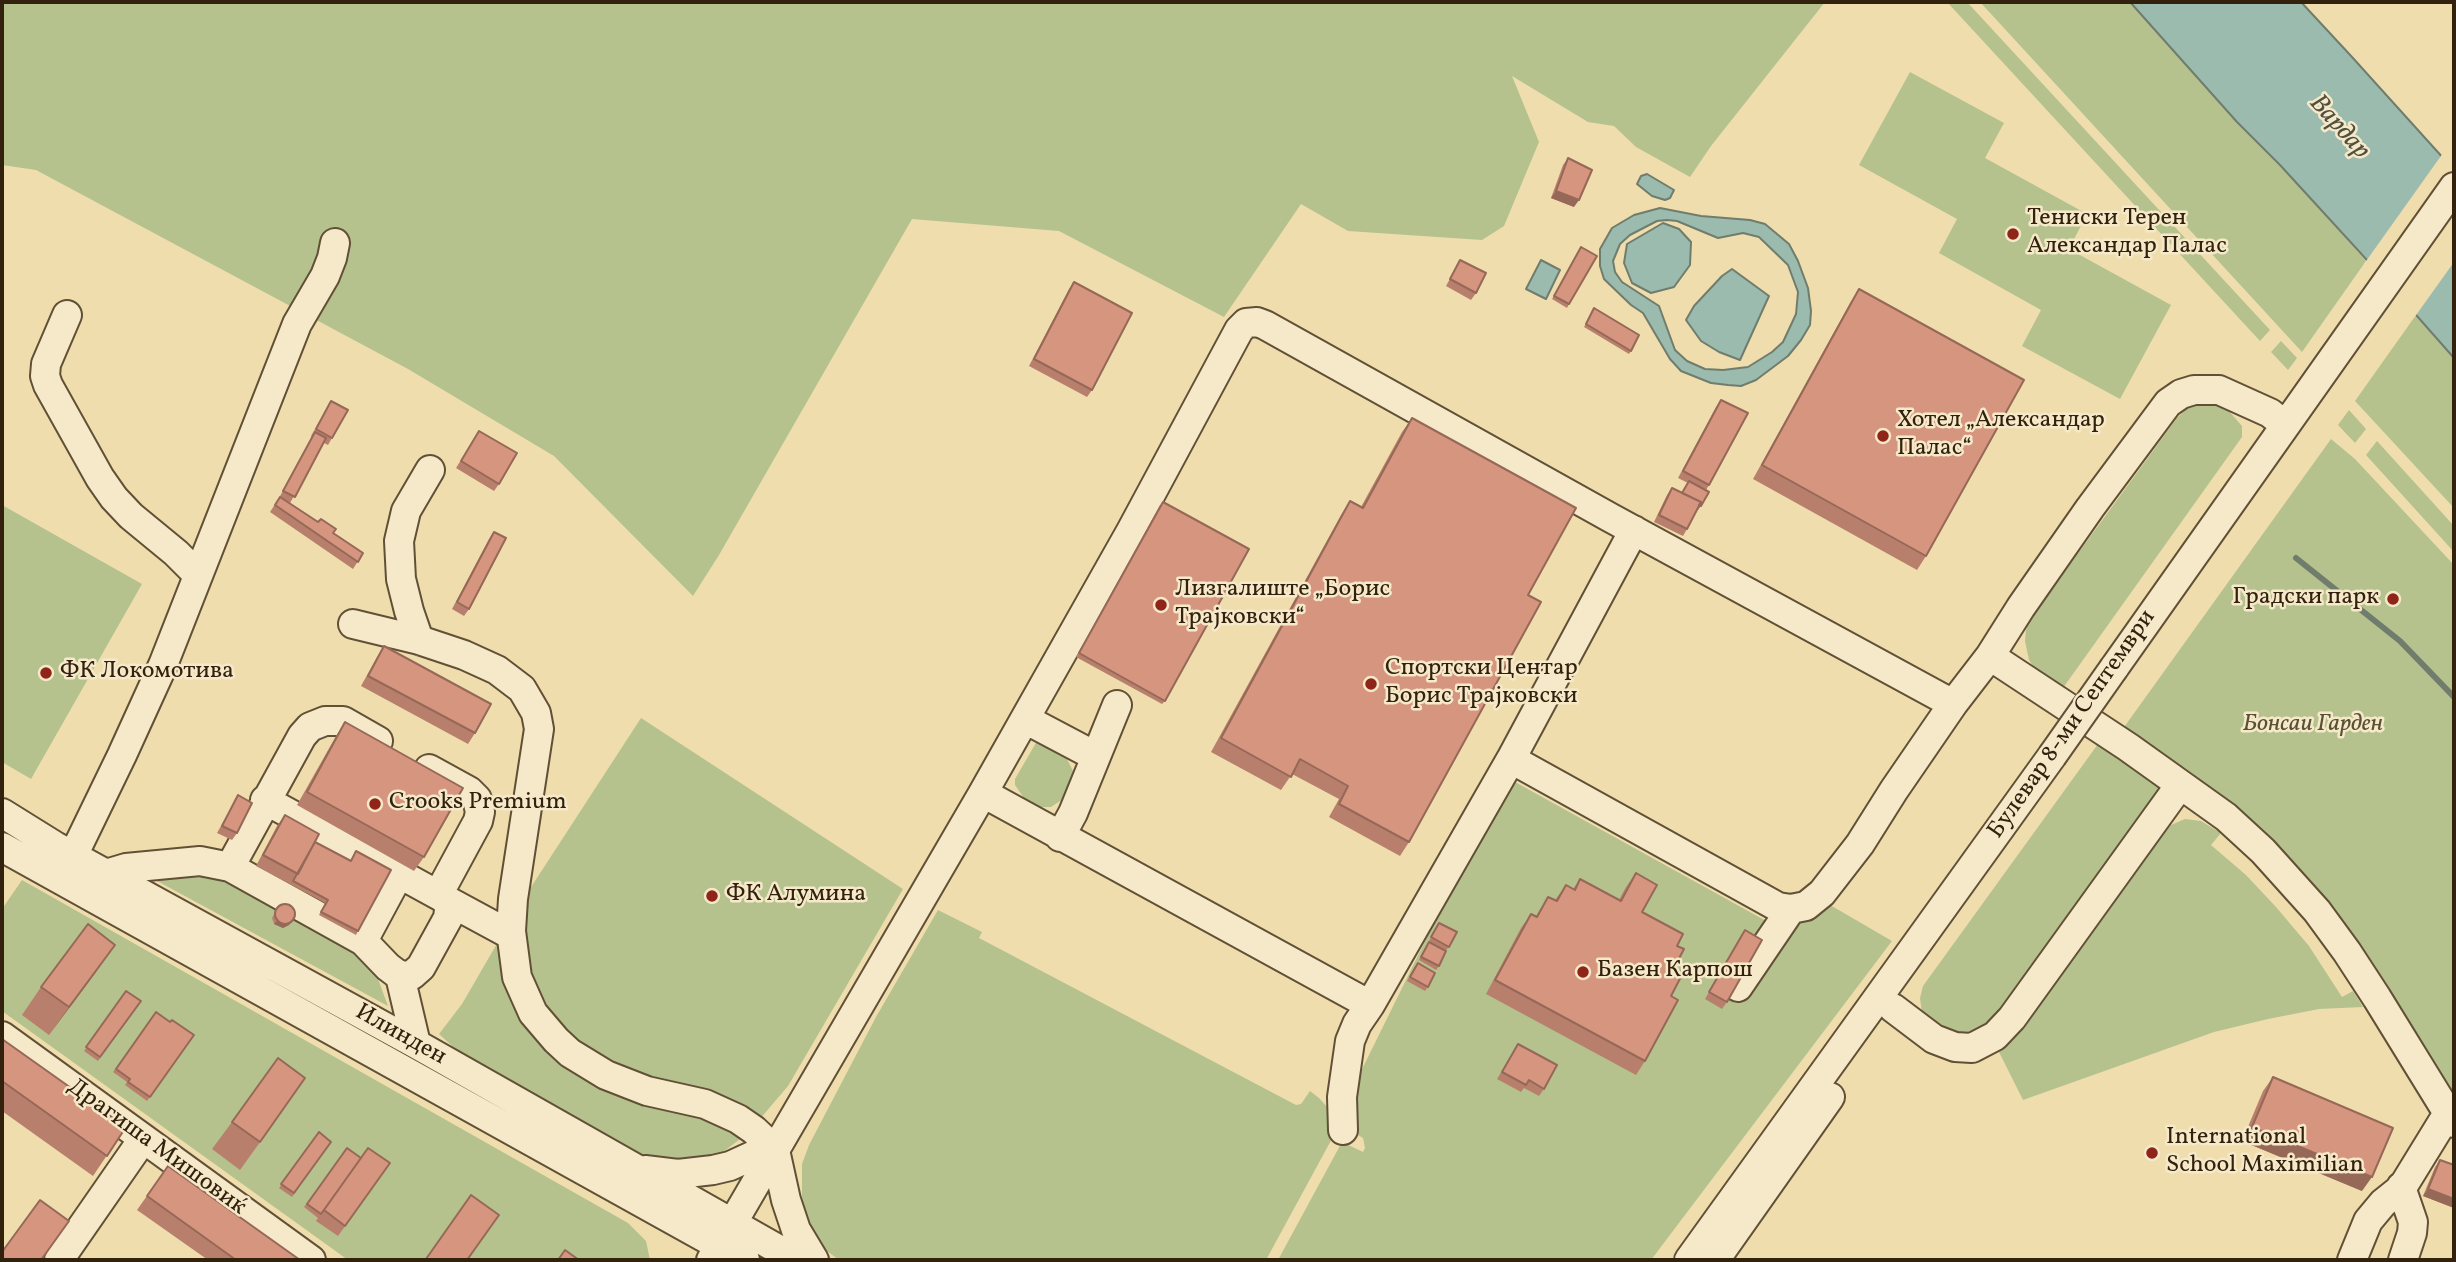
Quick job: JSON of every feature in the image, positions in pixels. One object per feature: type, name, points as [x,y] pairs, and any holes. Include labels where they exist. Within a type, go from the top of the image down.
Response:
[{"type":"street","name":"Булевар 8-ми Септември","points":[[2120,673],[2285,425],[2313,402],[2454,187]]},
{"type":"street","name":"Булевар 8-ми Септември","points":[[1715,1260],[1893,1007],[2120,673],[2313,402],[2454,219]]},
{"type":"street","points":[[73,856],[158,676],[297,324],[325,276],[335,243]]},
{"type":"street","points":[[67,315],[46,364],[45,376],[48,385],[114,498],[198,575]]},
{"type":"street","points":[[721,1243],[984,793],[1131,531],[1239,330],[1251,321],[1265,325],[1953,704]]},
{"type":"street","points":[[1511,759],[1778,907],[1791,909],[1806,906],[1822,893],[1860,844],[1953,704],[1990,656],[2090,508],[2168,403],[2181,394],[2194,390],[2219,390],[2270,414],[2285,425]]},
{"type":"street","points":[[419,640],[401,579],[399,541],[407,511],[430,470]]},
{"type":"street","points":[[1343,1130],[1342,1097],[1350,1041],[1357,1024],[1511,759],[1634,530]]},
{"type":"street","points":[[353,624],[419,640],[464,655],[497,670],[522,689],[536,713],[538,729],[513,899],[511,935],[517,976],[525,998],[544,1027],[570,1053],[626,1083],[647,1091],[705,1104],[723,1111],[754,1130],[775,1150],[796,1230],[814,1260]]},
{"type":"street","points":[[1990,656],[2128,747],[2226,817],[2263,851],[2318,911],[2378,998],[2451,1118],[2401,1187],[2368,1221],[2352,1260]]},
{"type":"street","points":[[1060,837],[1073,813],[1117,705]]},
{"type":"street","points":[[1025,719],[1095,756]]},
{"type":"street","points":[[230,867],[302,736],[310,727],[325,721],[343,721],[468,792],[480,805],[478,821],[444,898],[448,918],[421,967],[412,975],[400,976]]},
{"type":"street","name":"Булевар 8-ми Септември","points":[[1689,1260],[2060,759]]},
{"type":"street","points":[[1893,1007],[1934,1039],[1955,1047],[1964,1049],[1979,1046],[1995,1036],[2023,1003],[2180,785]]},
{"type":"street","points":[[984,793],[1370,1005]]},
{"type":"street","points":[[265,800],[511,935]]},
{"type":"street","name":"Илинден","points":[[2,813],[73,856],[416,1044],[633,1167],[721,1243],[745,1260]]},
{"type":"street","name":"Илинден","points":[[2,847],[721,1243],[797,1260]]},
{"type":"street","points":[[106,874],[126,869],[200,861],[230,867],[363,941],[400,976],[416,1044]]},
{"type":"street","points":[[363,941],[399,874]]},
{"type":"street","points":[[1738,987],[1791,909]]},
{"type":"street","name":"Драгиша Мишовиќ","points":[[2,1036],[311,1260]]},
{"type":"street","points":[[59,1260],[143,1139]]},
{"type":"street","points":[[633,1167],[656,1173],[696,1173],[730,1166],[754,1155],[775,1150]]},
{"type":"street","points":[[2401,1187],[2413,1223],[2403,1260]]},
{"type":"green space","points":[[2,2],[1825,2],[1711,146],[1690,177],[1636,147],[1614,126],[1588,122],[1512,76],[1539,142],[1504,226],[1482,240],[1348,231],[1301,204],[1224,317],[1059,231],[912,219],[693,596],[554,456],[408,369],[36,170],[2,165]]},
{"type":"green space","points":[[1947,2],[1967,2],[2270,330],[2260,341]]},
{"type":"green space","points":[[1980,2],[2129,2],[2237,122],[2280,165],[2366,261],[2302,352]]},
{"type":"green space","name":"Тениски Терен Александар Палас","points":[[1910,72],[2004,123],[1985,158],[2087,214],[2069,249],[2171,305],[2120,399],[2022,346],[2041,310],[1939,253],[1957,219],[1859,165]]},
{"type":"green space","points":[[2416,315],[2454,358],[2454,508],[2355,401]]},
{"type":"green space","points":[[2281,341],[2297,358],[2288,370],[2271,352]]},
{"type":"green space","points":[[2199,403],[2214,403],[2228,410],[2242,426],[2242,437],[2063,688],[2029,660],[2025,641],[2030,619],[2177,418],[2188,407]]},
{"type":"green space","points":[[2349,410],[2366,429],[2355,443],[2338,425]]},
{"type":"green space","name":"Бонсаи Гарден","points":[[2331,439],[2355,459],[2454,565],[2454,1102],[2262,832],[2188,770],[2122,730]]},
{"type":"green space","points":[[2377,441],[2454,526],[2454,552],[2366,455]]},
{"type":"green space","name":"ФК Локомотива","points":[[2,505],[142,584],[31,779],[2,762]]},
{"type":"green space","name":"ФК Алумина","points":[[641,718],[903,889],[788,1086],[748,1133],[719,1155],[696,1163],[654,1162],[462,1055],[439,1034],[462,1004],[520,904]]},
{"type":"green space","points":[[1037,741],[1065,755],[1074,773],[1069,795],[1051,807],[1037,807],[1026,801],[1015,785],[1015,779]]},
{"type":"green space","points":[[2098,744],[2165,789],[2001,1015],[1982,1034],[1948,1037],[1922,1013],[1920,998],[1923,986]]},
{"type":"green space","points":[[1506,777],[1777,927],[1825,902],[1892,941],[1651,1260],[1278,1260],[1342,1142],[1363,1152],[1365,1148],[1363,1138],[1336,1122]]},
{"type":"green space","points":[[2185,819],[2201,821],[2221,833],[2211,845],[2246,875],[2276,907],[2309,946],[2342,997],[2353,991],[2363,1007],[2319,1009],[2214,1032],[2023,1100],[1999,1052],[2039,1007],[2160,835],[2171,825]]},
{"type":"green space","points":[[213,869],[371,960],[388,1006],[146,875]]},
{"type":"green space","points":[[22,880],[628,1223],[646,1241],[650,1260],[348,1260],[2,1011],[2,909]]},
{"type":"green space","points":[[938,910],[982,932],[979,938],[1296,1105],[1301,1104],[1310,1091],[1319,1098],[1328,1108],[1334,1135],[1266,1260],[839,1260],[827,1251],[807,1218],[802,1198],[802,1164],[809,1145],[876,1017]]},
{"type":"water","name":"Вардар","points":[[2130,2],[2301,2],[2352,57],[2454,170],[2454,358],[2280,165],[2237,122]]},
{"type":"water","points":[[1647,174],[1674,190],[1670,198],[1665,200],[1652,196],[1637,184],[1641,176]]},
{"type":"water","points":[[1660,208],[1701,216],[1750,220],[1765,224],[1789,244],[1808,288],[1811,311],[1810,325],[1788,356],[1756,380],[1741,386],[1711,383],[1681,371],[1670,359],[1643,313],[1604,279],[1600,266],[1600,249],[1612,228],[1634,215]],"holes":[[[1657,221],[1677,221],[1718,238],[1743,233],[1759,237],[1788,265],[1798,292],[1796,314],[1783,342],[1748,367],[1705,369],[1687,361],[1675,350],[1659,306],[1622,282],[1615,272],[1613,261],[1620,244],[1630,235]]]},
{"type":"water","points":[[1663,223],[1679,229],[1691,242],[1690,265],[1674,287],[1651,293],[1632,283],[1624,263],[1627,244]]},
{"type":"water","points":[[1541,260],[1560,270],[1546,299],[1526,289]]},
{"type":"water","points":[[1732,269],[1769,296],[1740,360],[1701,341],[1686,320],[1694,306]]},
{"type":"pier","points":[[2443,153],[2454,165],[2454,262],[2414,318],[2364,264]]},
{"type":"building","points":[[1568,158],[1592,170],[1579,200],[1556,191]]},
{"type":"building","points":[[1581,247],[1597,256],[1569,304],[1554,296]]},
{"type":"building","points":[[1460,260],[1486,273],[1476,293],[1450,279]]},
{"type":"building","points":[[1074,282],[1132,313],[1092,390],[1034,359]]},
{"type":"building","name":"Хотел „Александар Палас“","points":[[1859,289],[2024,380],[1926,556],[1762,465]]},
{"type":"building","points":[[1594,308],[1639,335],[1631,351],[1586,324]]},
{"type":"building","points":[[1721,400],[1748,413],[1709,485],[1683,471]]},
{"type":"building","points":[[331,401],[348,410],[332,438],[316,429]]},
{"type":"building","name":"Спортски Центар Борис Трајковски","points":[[1412,418],[1576,508],[1528,595],[1541,602],[1409,842],[1339,804],[1348,786],[1300,759],[1291,777],[1221,738],[1350,501],[1363,508]]},
{"type":"building","points":[[479,431],[517,453],[499,484],[461,461]]},
{"type":"building","points":[[315,432],[326,438],[295,497],[283,491]]},
{"type":"building","points":[[1689,481],[1709,492],[1701,506],[1701,502],[1682,493]]},
{"type":"building","points":[[1672,488],[1701,502],[1687,529],[1659,515]]},
{"type":"building","points":[[280,497],[318,522],[321,519],[336,529],[333,533],[363,553],[358,562],[275,505]]},
{"type":"building","name":"Лизгалиште „Борис Трајковски“","points":[[1163,502],[1249,549],[1165,701],[1079,653]]},
{"type":"building","points":[[494,532],[506,538],[469,609],[457,602]]},
{"type":"building","points":[[384,646],[491,704],[475,733],[368,676]]},
{"type":"building","name":"Crooks Premium","points":[[345,722],[463,788],[424,857],[307,792]]},
{"type":"building","points":[[238,795],[252,803],[237,833],[222,826]]},
{"type":"building","points":[[285,815],[319,834],[298,874],[263,855]]},
{"type":"building","points":[[315,842],[351,861],[356,851],[391,870],[358,931],[321,912],[328,900],[293,881]]},
{"type":"building","name":"Базен Карпош","points":[[1636,873],[1657,885],[1642,912],[1683,934],[1677,946],[1684,949],[1674,968],[1683,973],[1671,996],[1678,1000],[1645,1061],[1495,980],[1531,914],[1537,917],[1548,897],[1557,901],[1566,885],[1575,890],[1580,879],[1621,901]]},
{"type":"building","points":[[285,904],[292,907],[295,914],[292,921],[285,924],[278,921],[275,914],[278,907]]},
{"type":"building","points":[[1439,923],[1457,932],[1449,947],[1431,937]]},
{"type":"building","points":[[88,924],[115,945],[69,1007],[41,987]]},
{"type":"building","points":[[1745,930],[1762,940],[1727,1002],[1709,992]]},
{"type":"building","points":[[1429,942],[1446,951],[1439,966],[1421,957]]},
{"type":"building","points":[[1418,963],[1435,973],[1428,987],[1410,977]]},
{"type":"building","points":[[126,991],[141,1001],[100,1057],[86,1047]]},
{"type":"building","points":[[156,1012],[194,1035],[150,1097],[128,1082],[130,1079],[116,1069]]},
{"type":"building","points":[[2,1039],[126,1127],[107,1156],[2,1081]]},
{"type":"building","points":[[1518,1044],[1557,1065],[1544,1089],[1529,1080],[1526,1085],[1502,1072]]},
{"type":"building","points":[[278,1058],[305,1078],[260,1142],[232,1122]]},
{"type":"building","points":[[2273,1077],[2393,1128],[2372,1177],[2252,1127]]},
{"type":"building","points":[[319,1132],[331,1142],[294,1193],[281,1184]]},
{"type":"building","points":[[347,1148],[361,1158],[321,1214],[307,1204]]},
{"type":"building","points":[[368,1148],[390,1163],[345,1226],[324,1210]]},
{"type":"building","points":[[2440,1160],[2454,1165],[2454,1199],[2428,1189]]},
{"type":"building","points":[[168,1166],[300,1260],[236,1260],[147,1196]]},
{"type":"building","points":[[471,1195],[499,1215],[467,1260],[427,1260],[426,1259]]},
{"type":"building","points":[[40,1200],[69,1221],[41,1260],[2,1260],[2,1252]]},
{"type":"building","points":[[565,1250],[579,1260],[558,1260]]},
{"type":"waterway","points":[[2296,558],[2400,641],[2454,697]]},
{"type":"place","name":"Тениски Терен Александар Палас","points":[[2013,234]]},
{"type":"place","name":"Хотел „Александар Палас“","points":[[1883,436]]},
{"type":"place","name":"Градски парк","points":[[2393,599]]},
{"type":"place","name":"Лизгалиште „Борис Трајковски“","points":[[1161,605]]},
{"type":"place","name":"ФК Локомотива","points":[[46,673]]},
{"type":"place","name":"Спортски Центар Борис Трајковски","points":[[1371,684]]},
{"type":"place","name":"Crooks Premium","points":[[375,804]]},
{"type":"place","name":"ФК Алумина","points":[[712,896]]},
{"type":"place","name":"Базен Карпош","points":[[1583,972]]},
{"type":"place","name":"International School Maximilian","points":[[2152,1153]]}]
